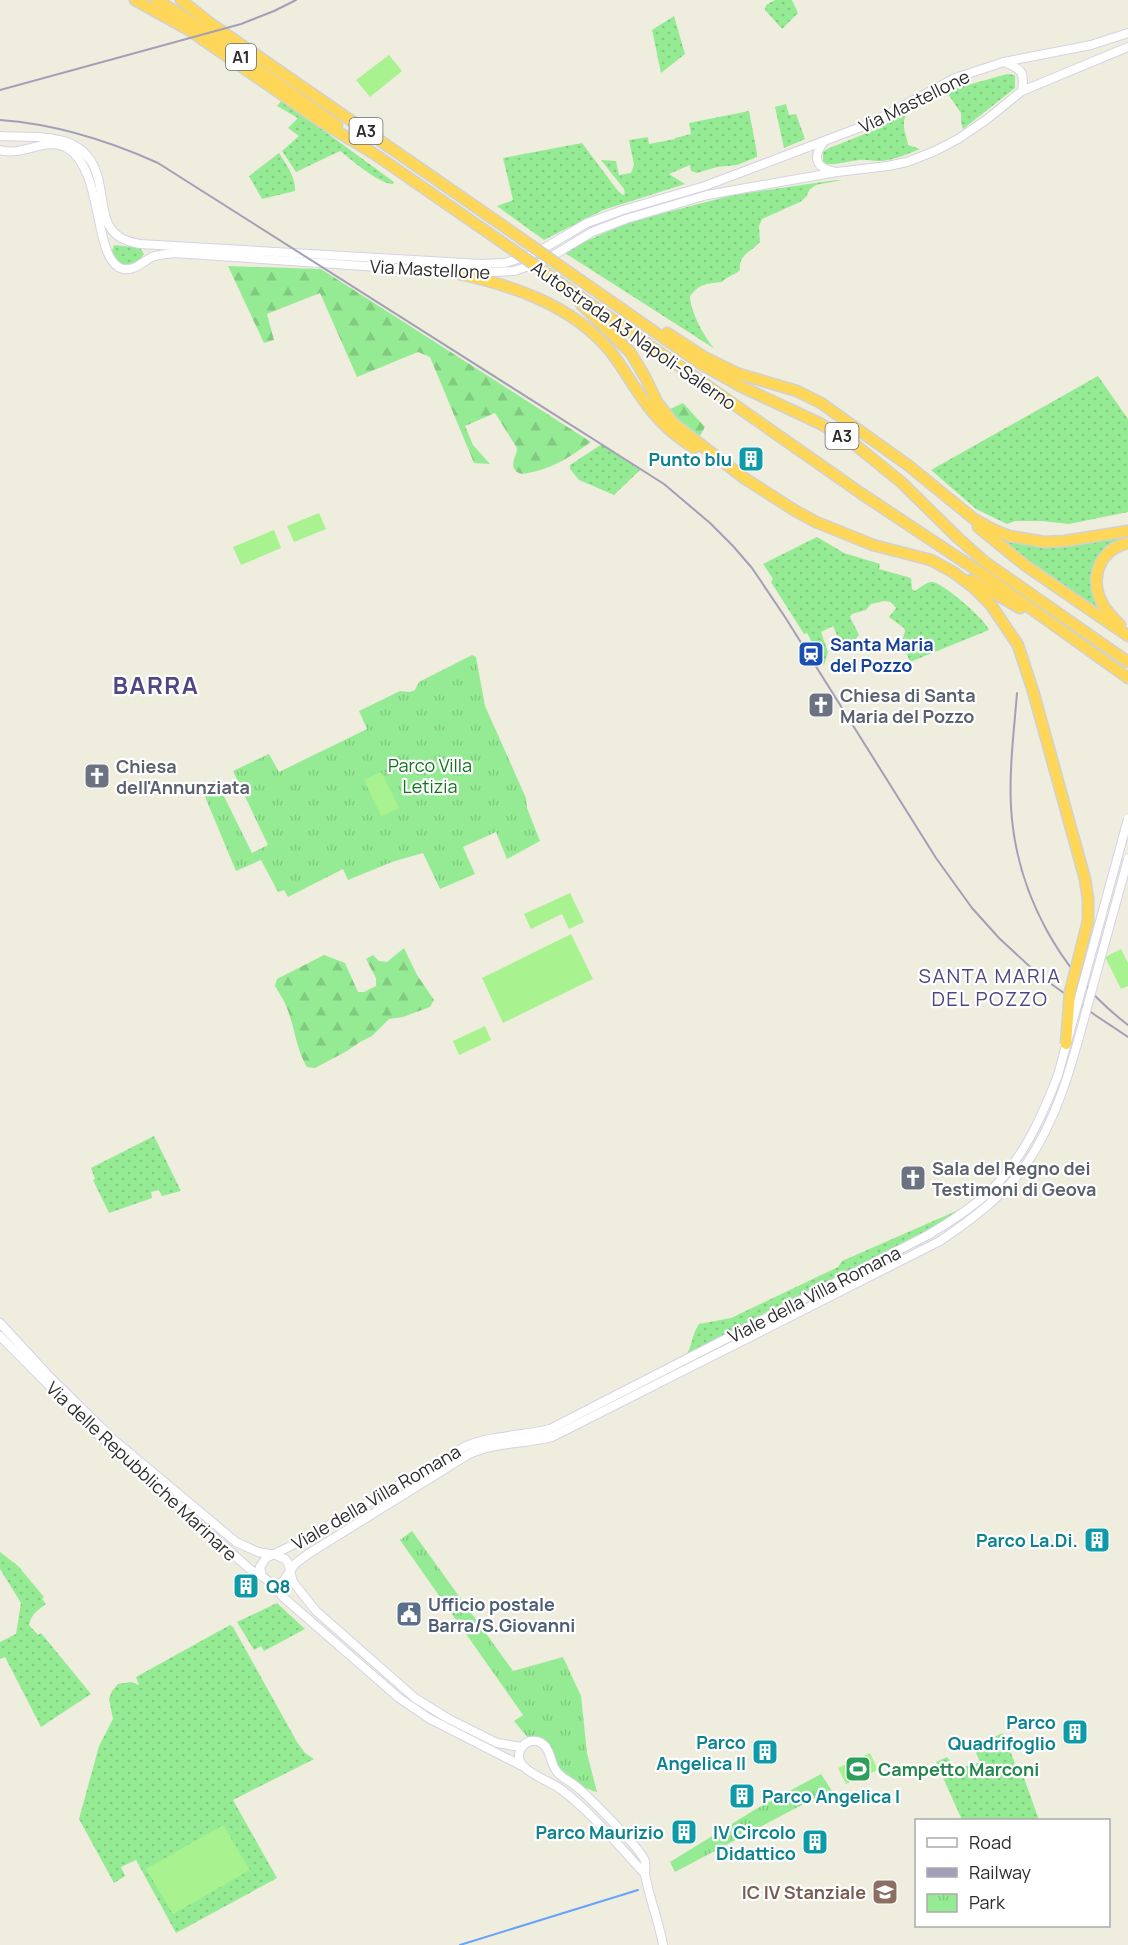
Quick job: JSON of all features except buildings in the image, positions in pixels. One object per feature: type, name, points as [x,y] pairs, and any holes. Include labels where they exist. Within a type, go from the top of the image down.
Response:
[{"type":"highway","name":"Autostrada A3 Napoli-Salerno","points":[[135,0],[189,30],[320,121],[373,153],[862,494],[979,572],[1128,678]]},
{"type":"highway","name":"A1","points":[[156,0],[180,14],[325,115],[373,153]]},
{"type":"highway","name":"A1","points":[[173,0],[210,23]]},
{"type":"highway","name":"Autostrada A3 Napoli-Salerno","points":[[181,0],[210,23],[674,346],[721,376],[819,423],[853,443],[901,482],[985,562],[1128,662]]},
{"type":"highway","points":[[450,272],[512,287],[550,305],[570,318],[608,349],[656,408]]},
{"type":"highway","name":"A3","points":[[549,275],[614,334],[630,352],[645,377],[656,408],[744,478],[794,510],[837,531],[873,545],[922,557],[939,564],[990,590],[1080,644]]},
{"type":"highway","points":[[624,310],[722,367],[750,379],[796,391],[821,403],[909,466],[974,519],[992,530],[1026,540],[1044,542],[1128,531]]},
{"type":"highway","points":[[938,490],[980,530],[1026,566],[1128,635]]},
{"type":"highway","points":[[1128,543],[1109,552],[1100,563],[1096,575],[1096,588],[1107,611],[1128,635]]},
{"type":"highway","name":"A3","points":[[939,564],[973,587],[991,604],[1005,624],[1023,659],[1085,879],[1088,921],[1070,992],[1066,1044]]},
{"type":"main road","name":"Viale della Villa Romana","points":[[290,1571],[308,1554],[379,1511],[450,1461],[466,1446],[482,1439],[530,1434],[550,1429],[928,1235],[956,1218],[998,1183],[1027,1145],[1058,1075],[1128,819]]},
{"type":"main road","name":"Viale della Villa Romana","points":[[271,1556],[372,1500],[450,1461],[484,1447],[552,1437],[940,1241],[961,1227],[1000,1194],[1025,1166],[1054,1114],[1070,1072],[1128,859]]},
{"type":"main road","name":"Via delle Repubbliche Marinare","points":[[0,1323],[45,1377]]},
{"type":"main road","name":"Via delle Repubbliche Marinare","points":[[0,1336],[251,1570],[262,1576]]},
{"type":"main road","name":"Via delle Repubbliche Marinare","points":[[92,1424],[236,1542],[245,1548],[271,1556]]},
{"type":"main road","points":[[372,1500],[379,1511]]},
{"type":"main road","points":[[521,1748],[497,1743],[447,1718],[415,1698],[316,1611],[293,1582],[285,1559],[276,1555],[262,1562],[260,1567],[262,1576],[283,1597],[399,1698],[430,1719],[561,1788],[645,1874]]},
{"type":"main road","points":[[272,1584],[282,1582],[290,1571]]},
{"type":"main road","points":[[522,1766],[518,1755],[521,1748],[529,1741],[542,1743],[547,1747],[549,1757],[559,1774],[578,1787],[639,1851],[645,1860],[645,1874],[663,1945]]},
{"type":"main road","points":[[531,1772],[546,1766],[549,1757]]},
{"type":"street","name":"Via Mastellone","points":[[140,244],[481,264],[505,263],[536,253],[587,224],[623,210],[705,186],[869,124],[955,78],[1004,62],[1091,45],[1128,33]]},
{"type":"street","name":"Via Mastellone","points":[[150,258],[174,253],[484,274],[514,272],[544,261],[592,232],[626,219],[707,195],[907,162],[935,151],[986,120],[1022,91],[1128,47]]},
{"type":"street","points":[[1004,62],[1017,67],[1022,73],[1024,79],[1022,91]]},
{"type":"street","points":[[107,252],[116,241],[124,241],[145,247],[150,258],[137,267],[123,269],[115,265],[107,252],[90,177],[76,155],[66,147],[53,144],[21,151],[3,151],[4,136],[38,136],[64,140],[87,155],[96,171],[108,224],[111,230],[124,241]]},
{"type":"street","points":[[824,141],[817,152],[818,163],[827,170],[837,172]]},
{"type":"street","points":[[705,186],[703,191],[707,195]]},
{"type":"green space","points":[[775,0],[792,0],[798,13],[782,29],[765,10],[766,5]]},
{"type":"green space","points":[[674,16],[685,54],[661,73],[652,30]]},
{"type":"green space","points":[[389,55],[402,71],[370,97],[356,80]]},
{"type":"green space","points":[[1007,74],[1015,75],[1015,88],[963,129],[961,113],[948,94],[950,90]]},
{"type":"green space","points":[[282,100],[394,182],[393,184],[373,176],[340,151],[296,172],[282,151],[299,136],[288,128],[298,118],[277,106]]},
{"type":"green space","points":[[786,104],[789,115],[796,114],[805,139],[784,148],[775,107]]},
{"type":"green space","points":[[749,111],[757,157],[737,165],[717,167],[697,173],[691,171],[690,165],[669,174],[685,184],[603,210],[544,240],[497,206],[513,200],[503,158],[582,143],[623,195],[624,189],[601,160],[616,161],[619,175],[631,173],[634,165],[629,140],[648,137],[649,144],[675,139],[691,134],[689,123]]},
{"type":"green space","points":[[906,113],[904,125],[908,145],[920,149],[884,161],[862,160],[826,164],[823,161],[823,152],[827,149],[877,129]]},
{"type":"green space","points":[[279,153],[292,176],[295,191],[262,199],[249,176]]},
{"type":"green space","points":[[842,180],[816,185],[800,202],[762,219],[759,226],[760,242],[743,257],[740,270],[722,282],[700,286],[690,296],[692,309],[699,324],[715,349],[565,253],[577,245],[625,224],[664,213],[733,195]]},
{"type":"green space","points":[[114,245],[140,248],[144,254],[134,263],[120,264],[114,259],[112,251]]},
{"type":"green space","points":[[228,266],[321,269],[591,442],[549,467],[519,473],[513,465],[517,448],[495,413],[465,426],[473,445],[490,464],[474,463],[430,357],[418,352],[357,377],[320,293],[267,314],[274,340],[264,343]]},
{"type":"green space","points":[[1098,376],[1128,419],[1128,512],[1069,524],[1015,521],[1007,524],[976,509],[931,470]]},
{"type":"green space","points":[[683,403],[705,427],[700,436],[674,416],[670,409]]},
{"type":"green space","points":[[602,445],[640,470],[614,495],[579,480],[570,469],[570,465]]},
{"type":"green space","points":[[319,513],[326,529],[294,542],[287,526]]},
{"type":"green space","points":[[274,530],[281,548],[241,565],[233,547]]},
{"type":"green space","points":[[1128,533],[1128,537],[1112,544],[1100,556],[1102,611],[999,540],[999,536],[1024,542]]},
{"type":"green space","points":[[817,537],[844,553],[880,564],[879,569],[911,578],[912,589],[915,591],[928,583],[937,584],[972,610],[989,630],[910,662],[902,642],[904,628],[889,617],[896,608],[891,602],[884,601],[871,604],[866,610],[852,614],[850,617],[859,635],[844,647],[833,626],[821,632],[828,652],[824,665],[807,633],[804,634],[771,582],[773,579],[763,564]]},
{"type":"green space","name":"Parco Villa Letizia","points":[[472,655],[476,657],[485,706],[526,798],[527,808],[540,841],[507,859],[496,832],[463,847],[475,874],[440,889],[423,853],[392,862],[348,880],[343,869],[288,897],[284,890],[278,892],[261,860],[236,871],[201,787],[216,780],[252,853],[268,845],[233,771],[269,754],[279,772],[367,729],[359,711],[400,691],[415,690],[419,682]]},
{"type":"green space","points":[[381,772],[399,808],[381,816],[364,780]]},
{"type":"green space","points":[[570,893],[584,922],[569,929],[562,914],[531,929],[524,914]]},
{"type":"green space","points":[[571,934],[593,979],[503,1023],[482,978]]},
{"type":"green space","points":[[404,948],[417,975],[434,1000],[430,1007],[403,1017],[389,1019],[372,1036],[347,1051],[315,1068],[307,1067],[300,1053],[287,1008],[275,986],[277,979],[324,955],[345,963],[358,992],[364,992],[376,986],[376,978],[366,959],[373,955],[379,961],[387,962]]},
{"type":"green space","points":[[1121,949],[1128,963],[1128,986],[1121,989],[1105,957]]},
{"type":"green space","points":[[485,1026],[491,1040],[459,1055],[453,1041]]},
{"type":"green space","points":[[154,1136],[181,1191],[162,1196],[159,1190],[151,1192],[152,1198],[109,1213],[93,1180],[95,1179],[91,1168]]},
{"type":"green space","points":[[963,1208],[904,1243],[772,1309],[685,1356],[699,1324],[731,1318],[838,1267],[842,1261]]},
{"type":"green space","points":[[412,1531],[513,1671],[563,1657],[581,1696],[587,1753],[597,1792],[587,1789],[564,1774],[540,1746],[534,1745],[514,1721],[523,1715],[400,1540]]},
{"type":"green space","points":[[0,1552],[18,1566],[44,1597],[42,1599],[46,1604],[33,1615],[29,1625],[38,1635],[41,1633],[91,1694],[41,1727],[5,1657],[0,1659],[0,1642],[16,1634],[21,1603],[0,1569]]},
{"type":"green space","points":[[277,1603],[305,1629],[264,1651],[261,1646],[254,1650],[237,1622]]},
{"type":"green space","points":[[230,1625],[297,1742],[305,1753],[314,1759],[233,1800],[277,1878],[176,1933],[136,1860],[121,1867],[125,1876],[114,1883],[79,1819],[99,1746],[113,1719],[109,1699],[112,1691],[118,1684],[131,1682],[139,1685],[136,1677]]},
{"type":"green space","points":[[1003,1733],[1021,1779],[1024,1778],[1039,1819],[962,1819],[936,1762],[947,1757],[954,1766],[970,1766],[980,1762],[973,1746]]},
{"type":"green space","name":"Campetto Marconi","points":[[870,1753],[878,1770],[846,1784],[838,1768]]},
{"type":"green space","points":[[821,1774],[832,1791],[675,1872],[670,1862],[756,1809]]},
{"type":"green space","points":[[223,1825],[250,1870],[173,1914],[146,1869]]},
{"type":"waterway","points":[[460,1945],[638,1890]]},
{"type":"railway","points":[[0,90],[241,24],[296,0]]},
{"type":"railway","points":[[0,120],[41,125],[81,134],[158,163],[664,484],[710,523],[752,568],[936,858],[972,908],[999,938],[1040,976],[1128,1037]]},
{"type":"railway","points":[[1017,693],[1012,750],[1011,807],[1015,839],[1032,900],[1062,956],[1082,981],[1128,1025]]},
{"type":"place","name":"Punto blu","points":[[751,459]]},
{"type":"place","name":"Santa Maria del Pozzo","points":[[811,654]]},
{"type":"place","name":"Chiesa di Santa Maria del Pozzo","points":[[821,705]]},
{"type":"place","name":"Chiesa dell'Annunziata","points":[[97,776]]},
{"type":"place","name":"Sala del Regno dei Testimoni di Geova","points":[[913,1178]]},
{"type":"place","name":"Parco La.Di.","points":[[1097,1540]]},
{"type":"place","name":"Q8","points":[[246,1586]]},
{"type":"place","name":"Ufficio postale Barra/S.Giovanni","points":[[409,1614]]},
{"type":"place","name":"Parco Quadrifoglio","points":[[1075,1732]]},
{"type":"place","name":"Parco Angelica II","points":[[765,1752]]},
{"type":"place","name":"Campetto Marconi","points":[[858,1769]]},
{"type":"place","name":"Parco Angelica I","points":[[742,1796]]},
{"type":"place","name":"Parco Maurizio","points":[[684,1832]]},
{"type":"place","name":"IV Circolo Didattico","points":[[815,1842]]},
{"type":"place","name":"IC IV Stanziale","points":[[885,1892]]},
{"type":"district","name":"BARRA","points":[[156,684]]},
{"type":"district","name":"SANTA MARIA DEL POZZO","points":[[990,986]]}]
